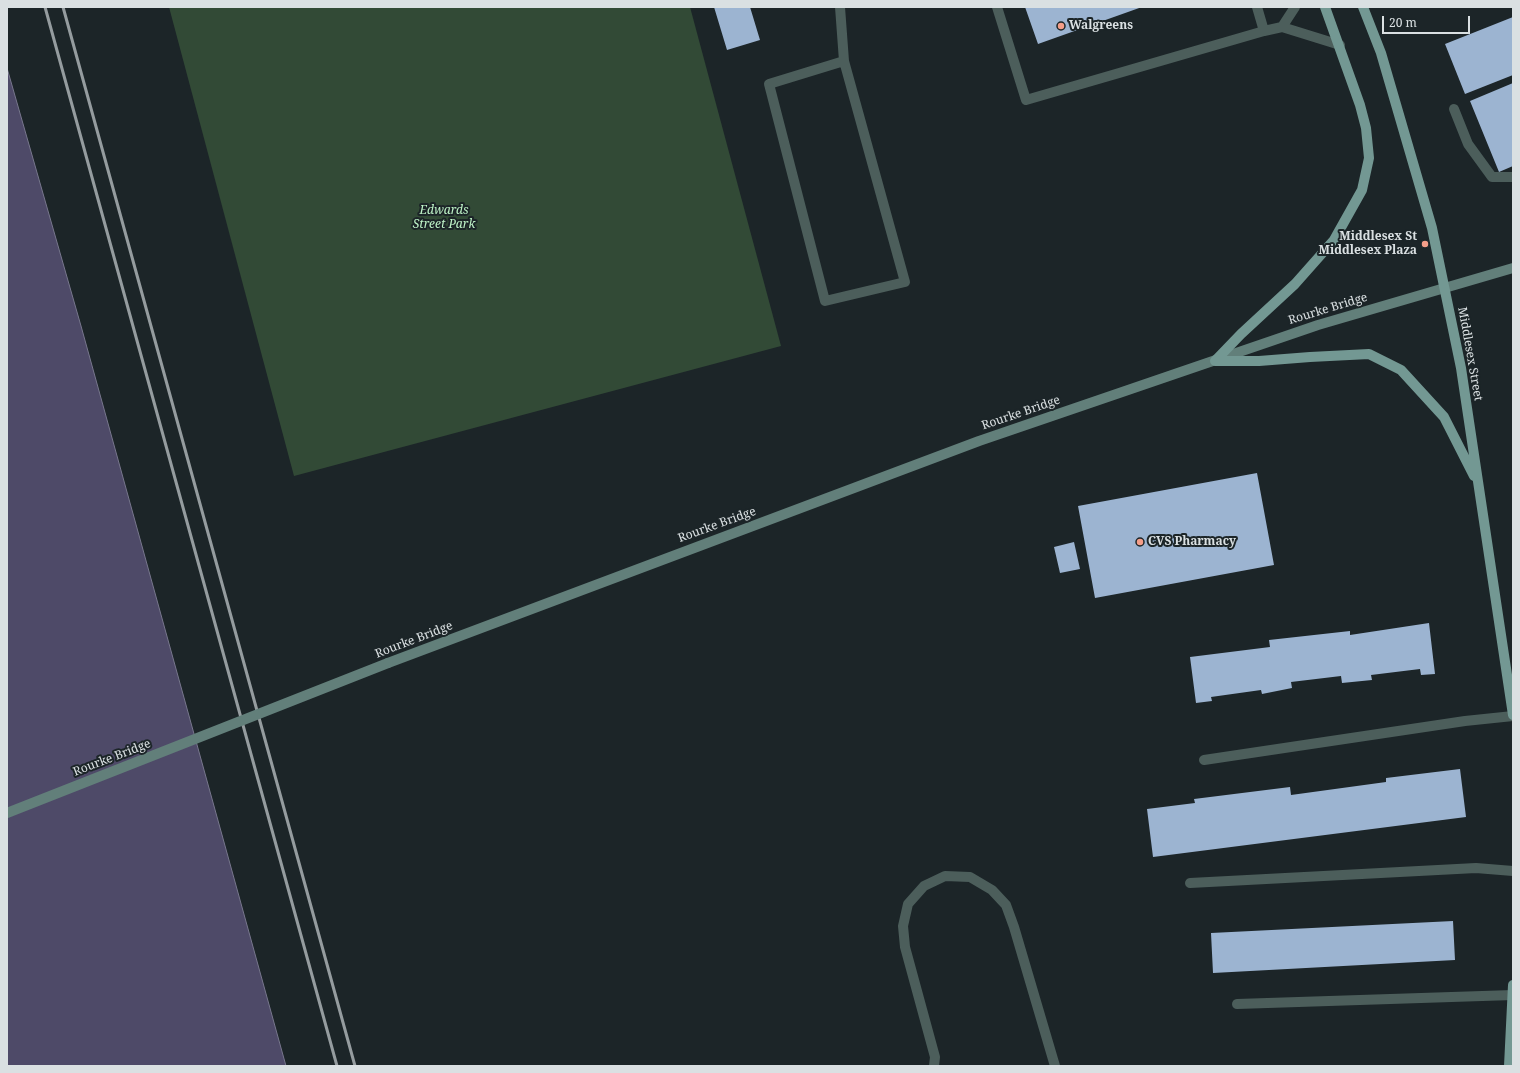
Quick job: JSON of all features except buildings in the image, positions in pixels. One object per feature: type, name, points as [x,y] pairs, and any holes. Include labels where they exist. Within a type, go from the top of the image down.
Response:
[{"type":"main road","points":[[1215,362],[1241,334],[1295,284],[1334,240],[1362,190],[1369,158],[1366,128],[1340,45],[1325,7]]},
{"type":"main road","name":"Middlesex Street","points":[[1363,7],[1381,53],[1430,220],[1445,288],[1461,368],[1513,715]]},
{"type":"main road","name":"Rourke Bridge","points":[[7,813],[388,663],[979,441],[1215,362],[1318,325],[1513,268]]},
{"type":"main road","points":[[1215,362],[1259,361],[1369,354],[1401,370],[1444,417],[1479,485]]},
{"type":"main road","points":[[1509,1066],[1513,985]]},
{"type":"lane","points":[[840,7],[844,61],[905,282],[825,301],[769,84],[844,61]]},
{"type":"lane","points":[[997,7],[1026,100],[1282,27],[1340,45]]},
{"type":"lane","points":[[1257,7],[1264,31]]},
{"type":"lane","points":[[1282,27],[1296,7]]},
{"type":"lane","points":[[1454,108],[1468,144],[1492,177],[1513,177]]},
{"type":"lane","points":[[1204,760],[1513,715]]},
{"type":"lane","points":[[1190,883],[1476,868],[1513,871]]},
{"type":"lane","points":[[934,1066],[935,1057],[905,947],[903,926],[908,904],[924,886],[945,876],[970,878],[992,890],[1006,905],[1014,927],[1054,1066]]},
{"type":"lane","points":[[1237,1004],[1512,995]]},
{"type":"green space","name":"Edwards Street Park","points":[[169,7],[690,7],[781,346],[294,476]]},
{"type":"shaded area","points":[[7,68],[81,326],[286,1066],[7,1066]]},
{"type":"railway","points":[[45,7],[337,1066]]},
{"type":"railway","points":[[63,7],[355,1066]]},
{"type":"place","name":"Walgreens","points":[[1061,26]]},
{"type":"place","name":"Middlesex St Middlesex Plaza","points":[[1425,244]]},
{"type":"place","name":"CVS Pharmacy","points":[[1140,542]]}]
